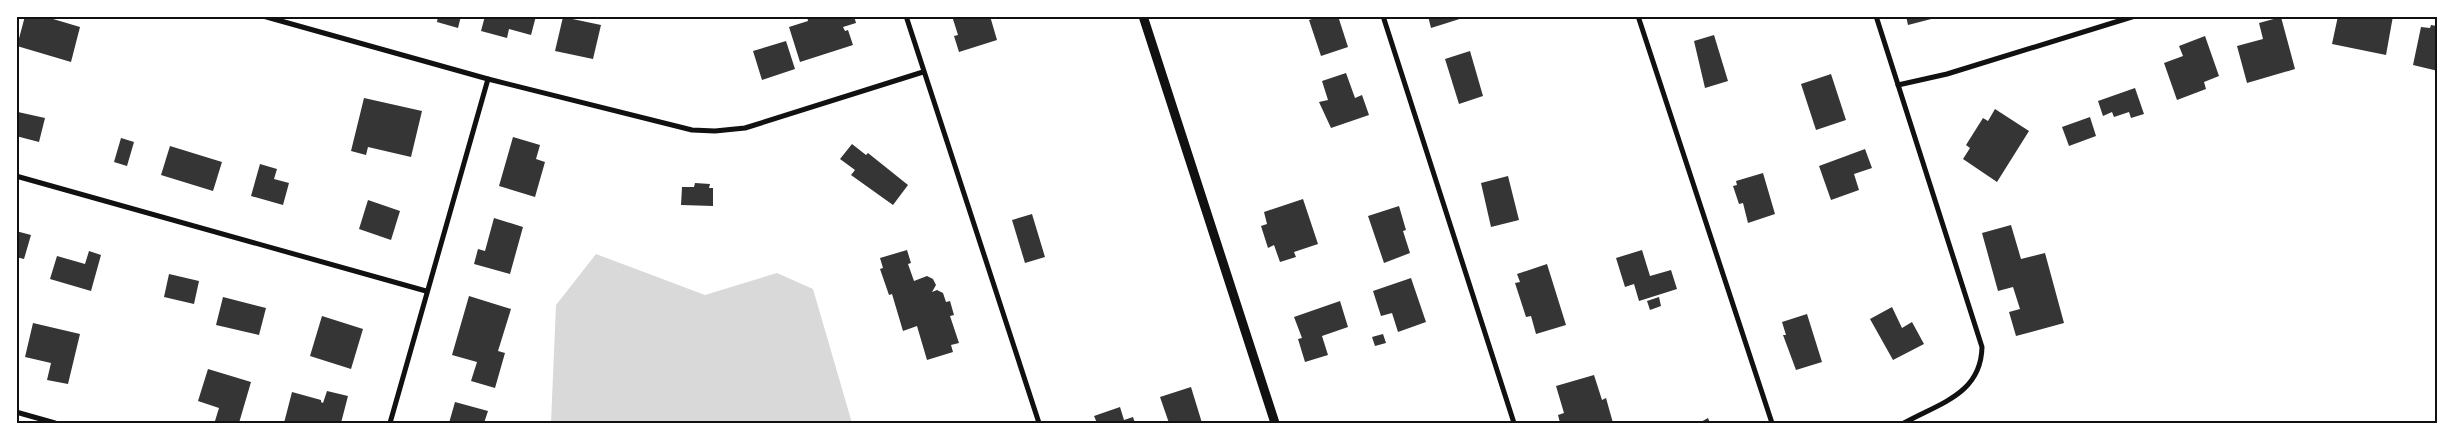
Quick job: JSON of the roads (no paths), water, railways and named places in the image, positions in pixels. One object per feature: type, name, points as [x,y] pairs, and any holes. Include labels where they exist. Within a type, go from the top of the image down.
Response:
[{"type":"street","points":[[263,16],[488,79],[669,126],[715,131],[745,128],[923,72]]},
{"type":"street","points":[[906,16],[1039,423]]},
{"type":"street","points":[[1143,16],[1275,423]]},
{"type":"street","points":[[1383,16],[1514,423]]},
{"type":"street","points":[[1638,16],[1772,423]]},
{"type":"street","points":[[1876,16],[1982,347],[1982,363],[1975,380],[1967,389],[1904,423]]},
{"type":"street","points":[[2111,16],[2114,23]]},
{"type":"street","points":[[1898,85],[1947,74],[2135,16]]},
{"type":"street","points":[[390,423],[426,291],[488,79]]},
{"type":"street","points":[[16,176],[426,291]]},
{"type":"street","points":[[16,412],[56,423]]}]
